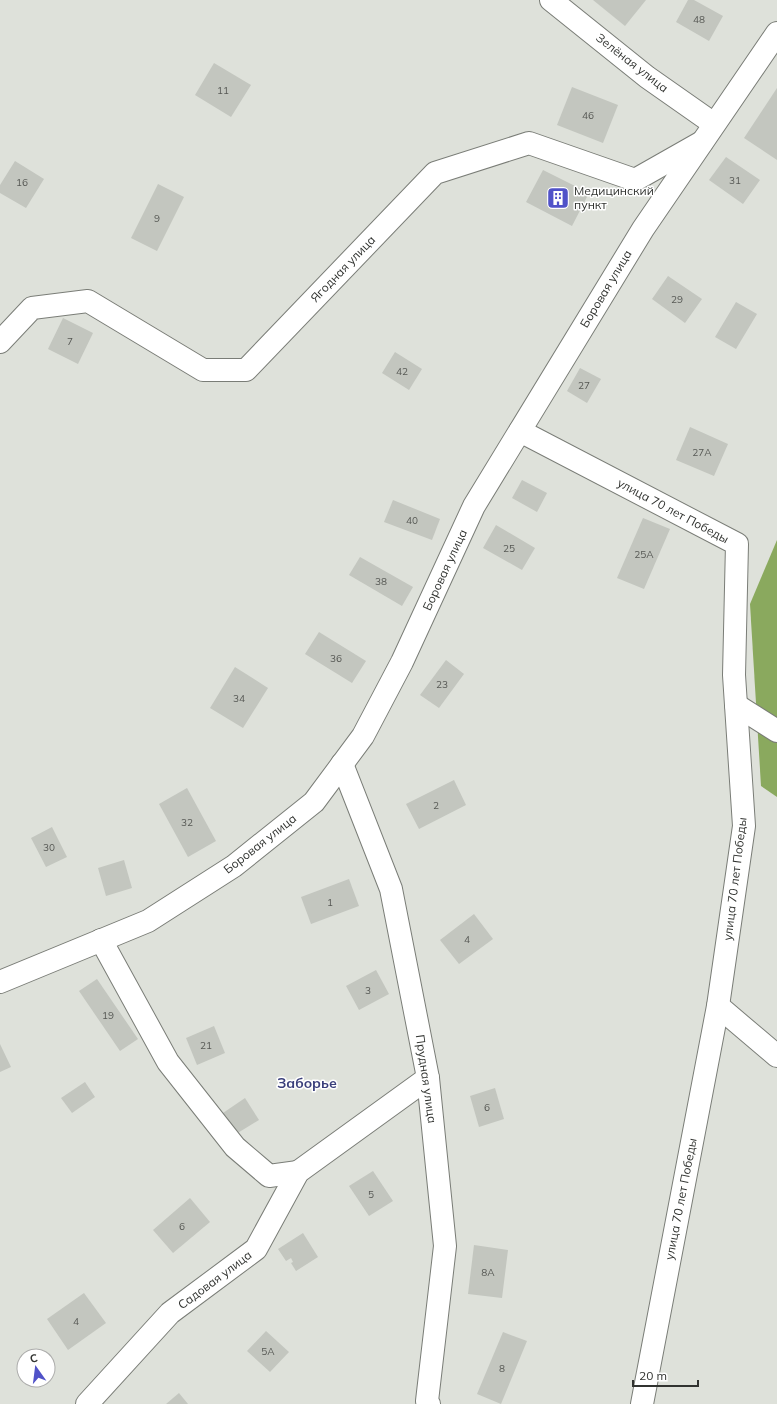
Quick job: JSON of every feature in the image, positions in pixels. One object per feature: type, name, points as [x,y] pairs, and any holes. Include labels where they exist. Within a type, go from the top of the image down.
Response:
[{"type":"street","name":"Зелёная улица","points":[[555,1],[647,76],[714,124]]},
{"type":"street","name":"Боровая улица","points":[[0,982],[148,921],[234,866],[314,802],[363,736],[402,662],[474,506],[642,229],[777,33]]},
{"type":"street","name":"Ягодная улица","points":[[0,342],[32,308],[88,301],[203,370],[246,370],[435,173],[529,143],[635,180],[702,142]]},
{"type":"street","name":"улица 70 лет Победы","points":[[520,431],[737,544],[734,675],[744,826],[718,1006],[642,1404]]},
{"type":"street","points":[[736,705],[777,731]]},
{"type":"street","name":"Прудная улица","points":[[342,764],[391,889],[428,1078],[445,1246],[427,1400],[429,1404]]},
{"type":"street","points":[[101,940],[168,1062],[235,1147],[269,1176],[298,1172]]},
{"type":"street","points":[[718,1006],[777,1056]]},
{"type":"street","name":"Садовая улица","points":[[87,1404],[170,1313],[256,1249],[298,1172],[428,1078]]},
{"type":"green space","points":[[777,540],[777,797],[761,786],[750,604]]},
{"type":"building","points":[[593,0],[646,0],[625,26]]},
{"type":"building","points":[[688,0],[694,0],[723,16],[709,41],[676,22]]},
{"type":"building","points":[[214,63],[251,85],[231,117],[195,95]]},
{"type":"building","points":[[572,87],[618,105],[603,143],[557,125]]},
{"type":"building","points":[[777,88],[777,160],[744,138]]},
{"type":"building","points":[[726,157],[760,180],[743,204],[709,180]]},
{"type":"building","points":[[15,161],[44,179],[26,208],[0,193],[0,185]]},
{"type":"building","name":"Медицинский пункт","points":[[543,170],[589,193],[572,226],[526,202]]},
{"type":"building","points":[[158,184],[184,197],[157,251],[131,238]]},
{"type":"building","points":[[668,276],[702,299],[685,323],[652,299]]},
{"type":"building","points":[[736,302],[757,314],[736,349],[715,337]]},
{"type":"building","points":[[63,318],[93,333],[78,364],[48,349]]},
{"type":"building","points":[[395,352],[422,369],[409,390],[382,373]]},
{"type":"building","points":[[580,368],[601,379],[587,403],[567,391]]},
{"type":"building","points":[[690,427],[728,444],[714,476],[676,460]]},
{"type":"building","points":[[522,480],[547,493],[537,512],[512,498]]},
{"type":"building","points":[[393,500],[440,519],[432,540],[384,522]]},
{"type":"building","points":[[643,518],[670,529],[644,589],[617,578]]},
{"type":"building","points":[[496,525],[535,548],[522,570],[483,548]]},
{"type":"building","points":[[360,557],[413,587],[402,606],[349,575]]},
{"type":"building","points":[[319,632],[366,661],[352,683],[305,654]]},
{"type":"building","points":[[446,660],[464,674],[439,708],[420,695]]},
{"type":"building","points":[[235,667],[268,688],[243,728],[210,708]]},
{"type":"building","points":[[454,780],[466,805],[419,829],[406,804]]},
{"type":"building","points":[[187,788],[216,841],[188,857],[159,804]]},
{"type":"building","points":[[52,827],[67,857],[46,867],[31,838]]},
{"type":"building","points":[[124,860],[132,888],[106,896],[98,868]]},
{"type":"building","points":[[349,879],[359,906],[311,924],[301,897]]},
{"type":"building","points":[[474,914],[493,939],[459,964],[440,940]]},
{"type":"building","points":[[376,970],[389,994],[359,1010],[346,986]]},
{"type":"building","points":[[97,979],[138,1039],[120,1051],[79,991]]},
{"type":"building","points":[[214,1026],[225,1053],[197,1065],[186,1038]]},
{"type":"building","points":[[0,1044],[11,1067],[0,1072]]},
{"type":"building","points":[[85,1082],[95,1097],[72,1113],[61,1098]]},
{"type":"building","points":[[495,1088],[504,1119],[479,1127],[470,1096]]},
{"type":"building","points":[[245,1098],[259,1120],[236,1134],[223,1113]]},
{"type":"building","points":[[373,1171],[393,1201],[369,1216],[349,1186]]},
{"type":"building","points":[[190,1198],[210,1222],[173,1253],[153,1230]]},
{"type":"building","points":[[303,1233],[318,1257],[296,1271],[291,1263],[293,1262],[291,1258],[286,1261],[278,1249]]},
{"type":"building","points":[[474,1245],[508,1250],[502,1298],[468,1294]]},
{"type":"building","points":[[84,1293],[106,1323],[68,1350],[47,1319]]},
{"type":"building","points":[[266,1331],[289,1352],[270,1372],[247,1351]]},
{"type":"building","points":[[503,1332],[527,1341],[501,1404],[477,1394]]},
{"type":"building","points":[[179,1393],[188,1404],[166,1404]]},
{"type":"place","name":"Медицинский пункт","points":[[558,198]]},
{"type":"district","name":"Заборье","points":[[307,1083]]}]
